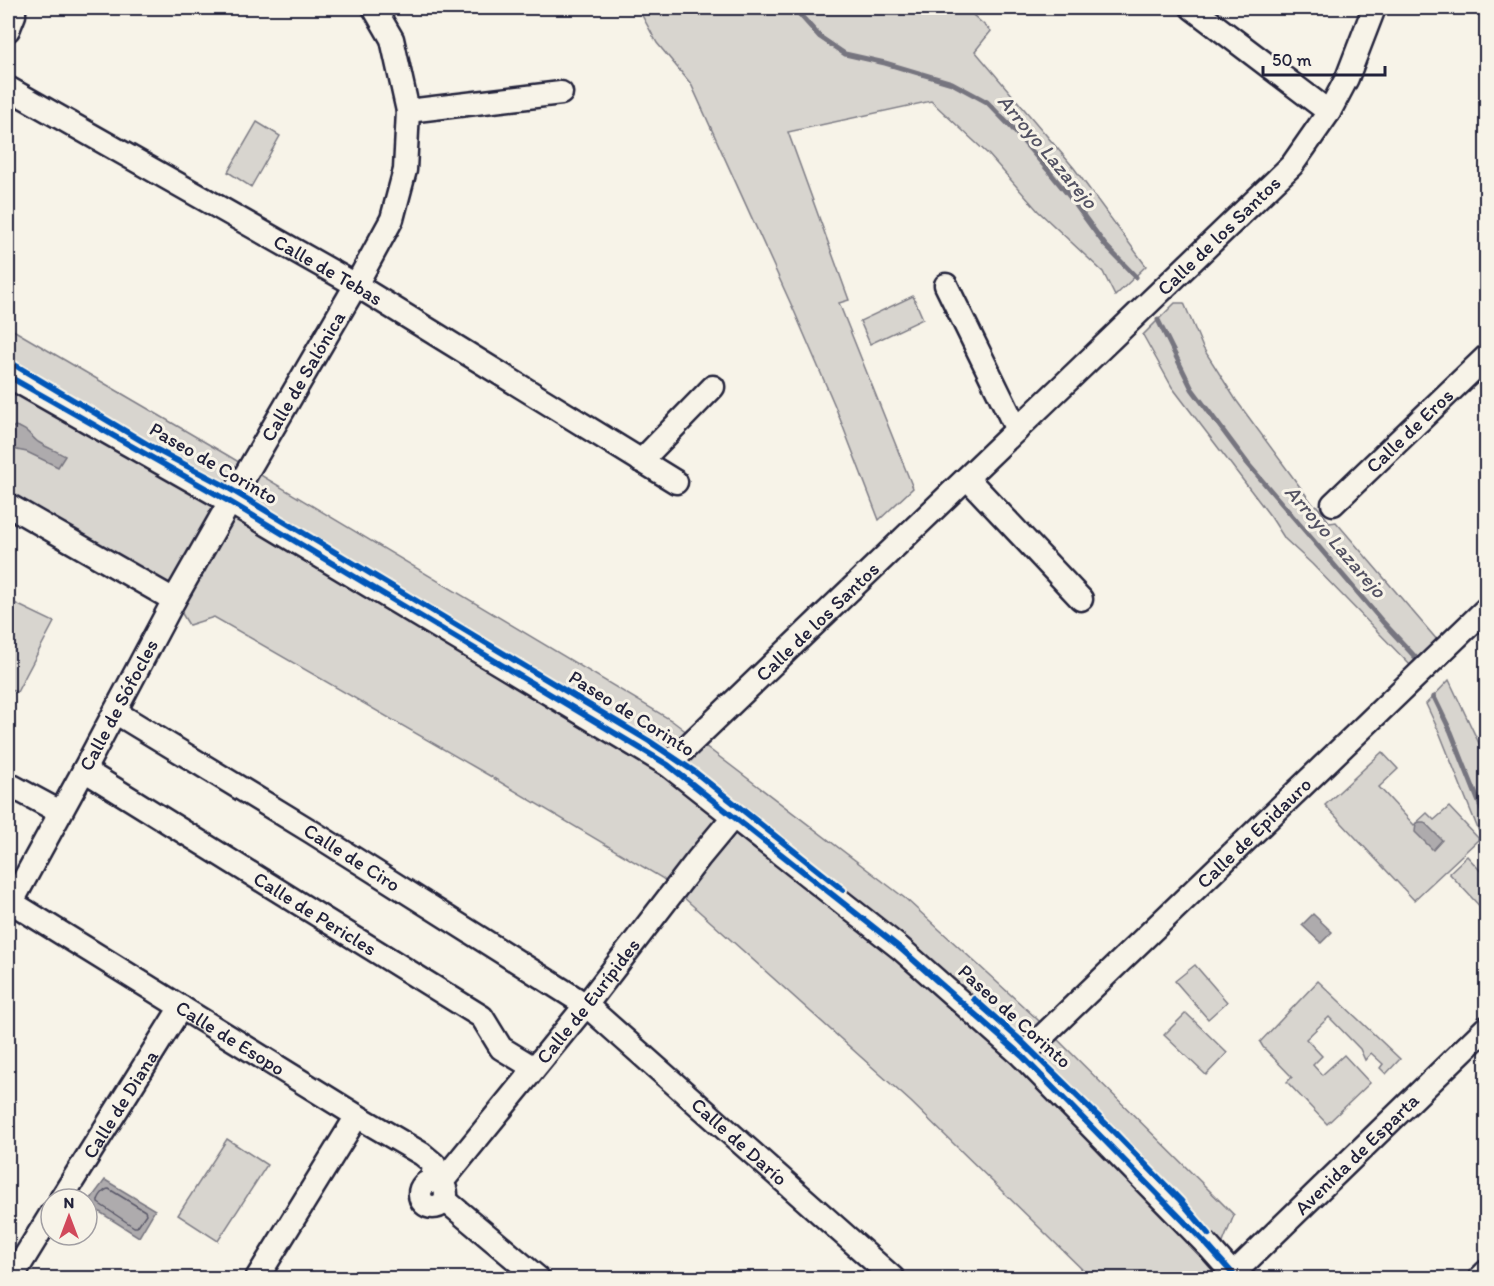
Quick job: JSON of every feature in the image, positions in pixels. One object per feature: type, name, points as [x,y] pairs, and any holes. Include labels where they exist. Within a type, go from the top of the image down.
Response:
[{"type":"street","points":[[8,30],[15,8]]},
{"type":"street","name":"Calle de Salónica","points":[[230,502],[392,219],[405,170],[408,111],[392,39],[374,8]]},
{"type":"street","points":[[1192,8],[1329,112]]},
{"type":"street","name":"Calle de los Santos","points":[[668,765],[1292,165],[1329,112],[1347,78],[1374,8]]},
{"type":"street","name":"Calle de Tebas","points":[[8,88],[356,285],[676,482]]},
{"type":"street","points":[[408,111],[561,93]]},
{"type":"street","points":[[946,285],[1017,430]]},
{"type":"street","name":"Calle de Eros","points":[[1333,504],[1486,357]]},
{"type":"street","name":"Paseo de Corinto","points":[[8,375],[230,502],[668,765],[900,948],[1022,1056],[1208,1246],[1231,1276]]},
{"type":"street","points":[[641,461],[713,387]]},
{"type":"street","points":[[967,478],[1082,599]]},
{"type":"street","name":"Calle de Sófocles","points":[[9,905],[174,600],[230,502]]},
{"type":"street","points":[[8,505],[174,600]]},
{"type":"street","name":"Calle de Epidauro","points":[[1022,1056],[1486,609]]},
{"type":"street","name":"Calle de Ciro","points":[[115,712],[322,838],[586,1005]]},
{"type":"street","name":"Calle de Pericles","points":[[84,770],[482,1017],[501,1048],[534,1068]]},
{"type":"street","points":[[8,784],[60,812]]},
{"type":"street","name":"Calle de Eurípides","points":[[439,1188],[733,817]]},
{"type":"street","name":"Calle de Esopo","points":[[9,905],[422,1154],[434,1164],[439,1188]]},
{"type":"street","name":"Calle de Darío","points":[[586,1005],[893,1278]]},
{"type":"street","name":"Calle de Diana","points":[[68,1187],[181,1007]]},
{"type":"street","name":"Avenida de Esparta","points":[[1231,1276],[1486,1028]]},
{"type":"street","points":[[257,1278],[357,1116]]},
{"type":"street","points":[[439,1188],[538,1278]]},
{"type":"street","points":[[15,1278],[16,1270],[39,1233]]},
{"type":"street","points":[[1480,1278],[1486,1272]]},
{"type":"shaded area","points":[[638,8],[965,8],[991,31],[975,51],[1074,168],[1146,266],[1115,296],[1103,272],[1038,211],[989,155],[931,101],[788,132],[849,300],[839,303],[913,488],[879,520],[835,406],[795,313],[691,84],[657,43]]},
{"type":"shaded area","points":[[257,122],[280,136],[251,187],[228,172]]},
{"type":"shaded area","points":[[913,296],[923,319],[870,344],[860,321]]},
{"type":"shaded area","points":[[1175,303],[1184,303],[1203,348],[1236,400],[1314,506],[1316,505],[1330,523],[1336,522],[1438,641],[1411,666],[1285,539],[1271,517],[1172,387],[1143,335]]},
{"type":"shaded area","points":[[8,327],[671,720],[906,899],[1035,1017],[1234,1215],[1210,1275],[1207,1278],[1091,1278],[911,1102],[662,878],[214,617],[189,625],[165,586],[8,495]]},
{"type":"shaded area","points":[[8,600],[54,622],[17,692],[8,689]]},
{"type":"shaded area","points":[[1449,680],[1486,758],[1486,849],[1426,704]]},
{"type":"shaded area","points":[[1382,752],[1398,769],[1379,787],[1414,825],[1427,813],[1434,820],[1449,807],[1479,839],[1414,900],[1325,805]]},
{"type":"shaded area","points":[[1467,856],[1486,877],[1486,909],[1484,911],[1449,873]]},
{"type":"shaded area","points":[[1195,965],[1227,1002],[1208,1019],[1175,981]]},
{"type":"shaded area","points":[[1318,981],[1400,1059],[1386,1074],[1380,1068],[1383,1064],[1371,1053],[1365,1060],[1360,1049],[1329,1017],[1306,1039],[1322,1056],[1313,1065],[1322,1075],[1344,1055],[1370,1083],[1327,1124],[1287,1082],[1292,1077],[1260,1042]]},
{"type":"shaded area","points":[[1186,1013],[1227,1053],[1206,1075],[1164,1035]]},
{"type":"shaded area","points":[[227,1139],[267,1165],[218,1241],[178,1215]]},
{"type":"water","points":[[15,426],[26,431],[38,442],[65,456],[58,467],[10,445],[8,431]]},
{"type":"water","points":[[1424,822],[1442,840],[1433,850],[1415,832],[1416,823]]},
{"type":"water","points":[[1313,914],[1332,932],[1321,943],[1302,925]]},
{"type":"water","points":[[105,1180],[155,1210],[139,1237],[99,1212],[99,1188]]},
{"type":"waterway","name":"Arroyo Lazarejo","points":[[794,8],[820,37],[845,54],[952,83],[987,102],[1048,170],[1105,245],[1136,277]]},
{"type":"waterway","name":"Arroyo Lazarejo","points":[[1158,320],[1192,389],[1248,464],[1417,659]]},
{"type":"waterway","name":"Arroyo Lazarejo","points":[[1434,697],[1451,732],[1486,820]]},
{"type":"cycle path","points":[[8,361],[157,450],[225,486],[649,741],[695,772],[843,890]]},
{"type":"cycle path","points":[[8,376],[230,502],[668,765],[900,948],[1022,1056],[1233,1274]]},
{"type":"cycle path","points":[[974,999],[1019,1039],[1113,1131],[1180,1200],[1209,1234]]}]
